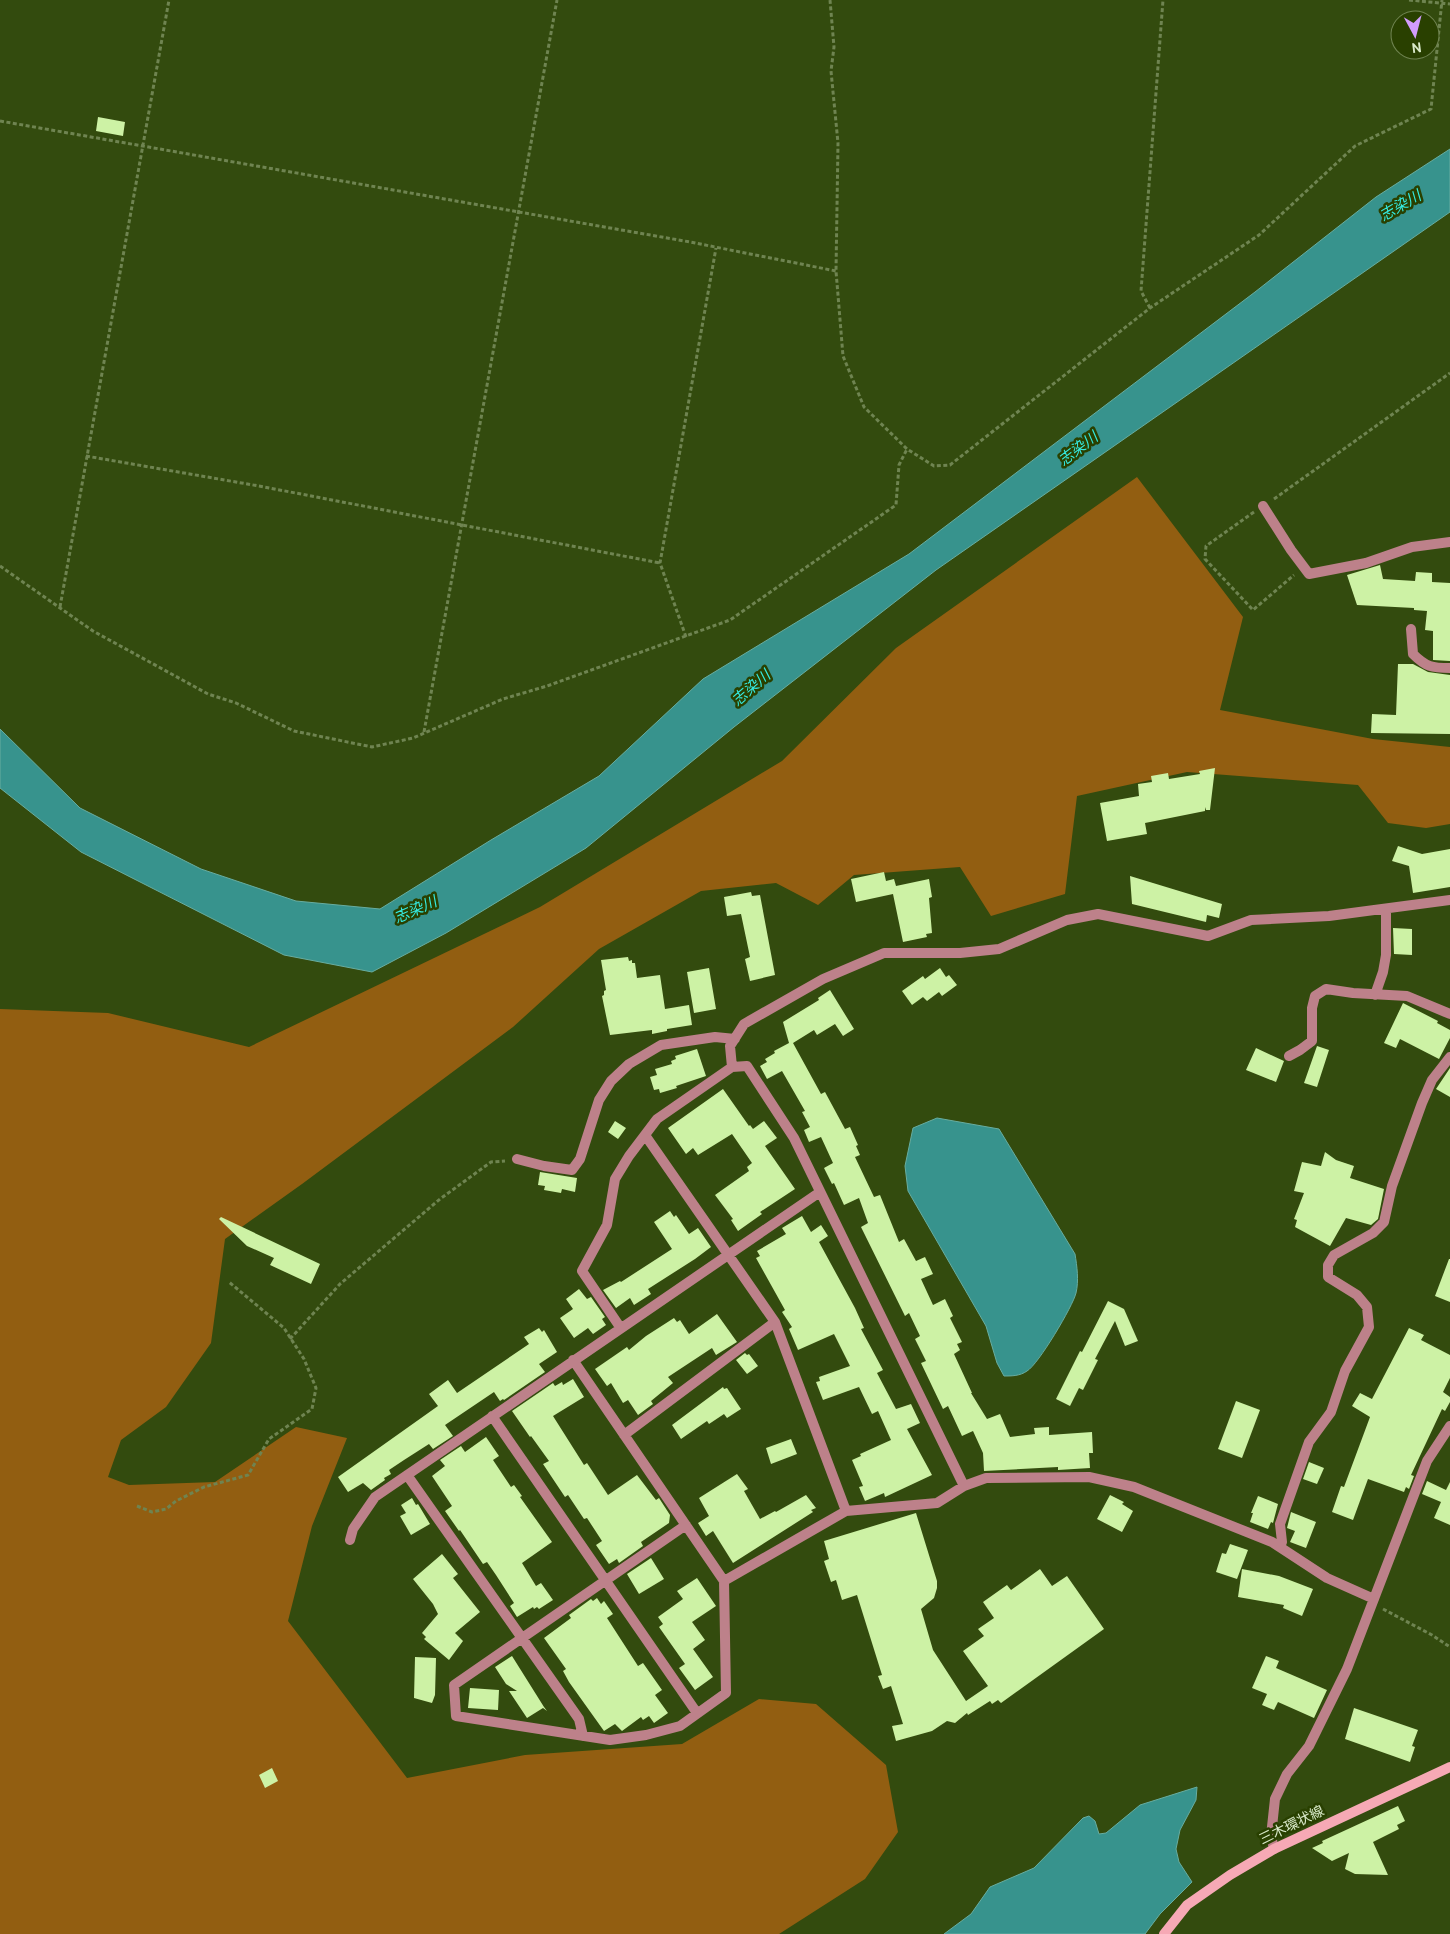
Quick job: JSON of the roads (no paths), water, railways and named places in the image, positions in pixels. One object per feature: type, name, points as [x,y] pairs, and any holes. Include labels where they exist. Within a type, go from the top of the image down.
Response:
[{"type":"main road","name":"三木環状線","points":[[1164,1934],[1187,1905],[1230,1875],[1274,1849],[1450,1766]]},
{"type":"street","points":[[1263,506],[1290,550],[1309,574],[1366,563],[1412,547],[1450,542]]},
{"type":"street","points":[[1411,629],[1413,654],[1422,662],[1434,668],[1450,668]]},
{"type":"street","points":[[732,1067],[730,1046],[744,1024],[823,979],[884,953],[960,953],[999,949],[1067,920],[1098,914],[1208,936],[1251,920],[1329,916],[1450,900]]},
{"type":"street","points":[[1375,995],[1383,972],[1386,955],[1386,909]]},
{"type":"street","points":[[1290,1056],[1312,1040],[1312,1008],[1315,996],[1326,988],[1375,995],[1407,996],[1450,1014]]},
{"type":"street","points":[[517,1159],[544,1166],[572,1170],[580,1159],[599,1100],[611,1081],[629,1064],[661,1045],[715,1037],[735,1039]]},
{"type":"street","points":[[1280,1547],[1282,1542],[1280,1524],[1309,1442],[1331,1412],[1345,1371],[1369,1327],[1367,1307],[1358,1295],[1328,1276],[1328,1265],[1334,1255],[1374,1233],[1384,1222],[1392,1186],[1422,1103],[1432,1080],[1450,1057]]},
{"type":"street","points":[[620,1327],[582,1271],[606,1225],[615,1179],[629,1156],[657,1119],[732,1067],[747,1066],[794,1138],[964,1486]]},
{"type":"street","points":[[645,1135],[775,1322],[846,1511]]},
{"type":"street","points":[[350,1540],[353,1529],[375,1497],[620,1327],[820,1192]]},
{"type":"street","points":[[624,1435],[775,1322]]},
{"type":"street","points":[[574,1360],[624,1435],[686,1525],[724,1581],[726,1693],[680,1726],[646,1735],[610,1740],[456,1716],[454,1685],[686,1525]]},
{"type":"street","points":[[492,1416],[697,1713]]},
{"type":"street","points":[[1274,1849],[1271,1836],[1274,1799],[1286,1774],[1309,1746],[1347,1669],[1428,1461],[1450,1426]]},
{"type":"street","points":[[407,1475],[579,1719],[583,1736]]},
{"type":"street","points":[[724,1581],[846,1511],[937,1503],[964,1486],[986,1478],[1089,1477],[1134,1487],[1272,1542],[1327,1578],[1373,1601]]},
{"type":"water","name":"志染川","points":[[1450,149],[1450,212],[936,570],[734,727],[586,848],[446,933],[372,972],[284,955],[81,852],[0,788],[0,729],[80,808],[201,869],[296,901],[380,909],[599,776],[703,679],[909,554],[1255,292],[1376,197]]},
{"type":"water","points":[[937,1118],[999,1129],[1075,1254],[1077,1284],[1076,1293],[1069,1310],[1039,1358],[1022,1374],[1004,1376],[997,1363],[986,1326],[908,1191],[905,1166],[913,1128]]},
{"type":"water","points":[[1197,1787],[1196,1800],[1180,1830],[1176,1849],[1179,1862],[1192,1882],[1160,1914],[1145,1934],[944,1934],[971,1914],[990,1887],[1034,1868],[1083,1818],[1089,1816],[1095,1821],[1099,1834],[1106,1833],[1140,1805]]}]
